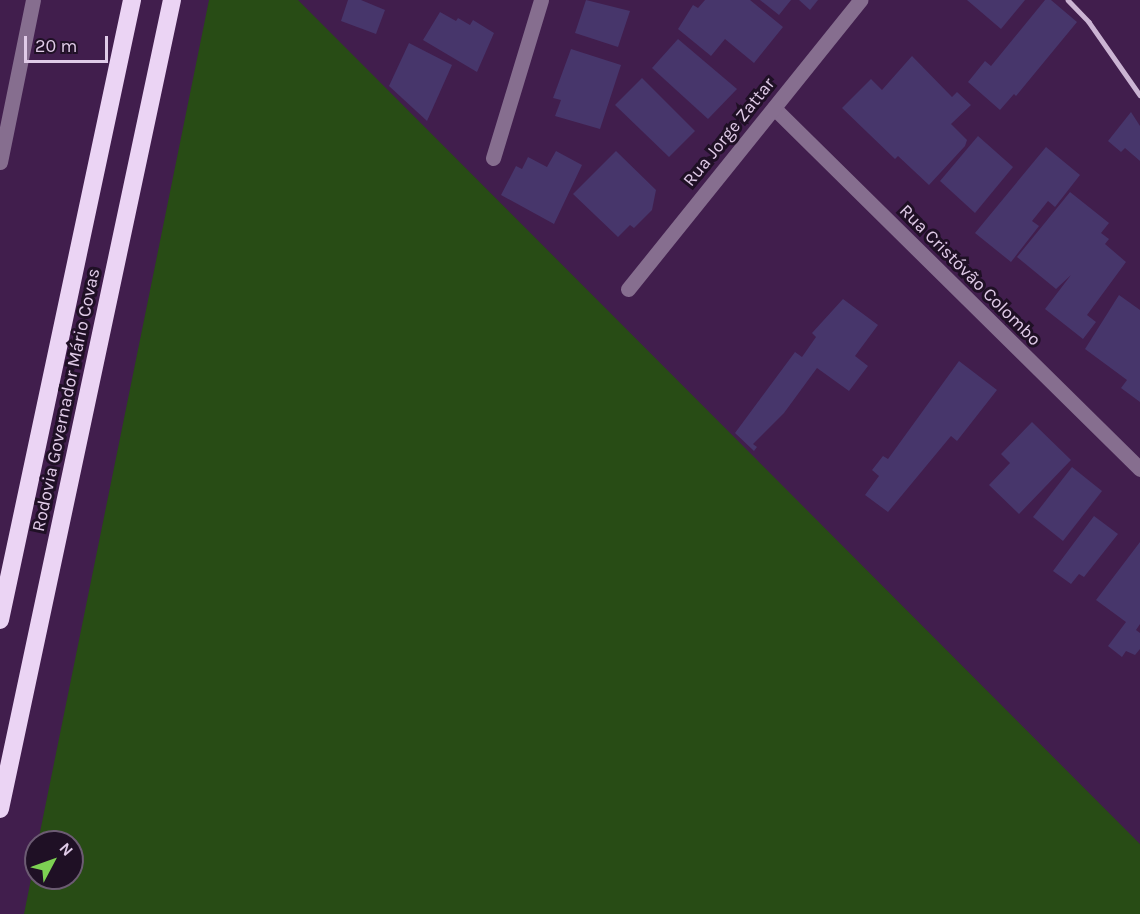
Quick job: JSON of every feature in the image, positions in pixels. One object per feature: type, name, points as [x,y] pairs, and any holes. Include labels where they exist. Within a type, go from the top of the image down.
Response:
[{"type":"highway","name":"Rodovia Governador Mário Covas","points":[[0,620],[132,0]]},
{"type":"highway","name":"Rodovia Governador Mário Covas","points":[[0,809],[172,0]]},
{"type":"street","points":[[0,162],[33,0]]},
{"type":"street","points":[[493,158],[541,0]]},
{"type":"street","name":"Rua Jorge Zattar","points":[[628,289],[860,0]]},
{"type":"street","name":"Rua Cristóvão Colombo","points":[[774,108],[1140,469]]},
{"type":"green space","points":[[209,0],[298,0],[1140,844],[1140,914],[24,914],[29,890],[84,890],[84,830],[40,830]]},
{"type":"building","points":[[348,0],[361,0],[385,10],[376,34],[341,21]]},
{"type":"building","points":[[586,0],[630,11],[618,47],[575,33]]},
{"type":"building","points":[[705,0],[750,0],[783,27],[754,63],[725,39],[711,56],[678,29],[693,5],[698,8]]},
{"type":"building","points":[[760,0],[791,0],[779,15]]},
{"type":"building","points":[[799,0],[818,0],[810,10]]},
{"type":"building","points":[[967,0],[1025,0],[1001,29]]},
{"type":"building","points":[[1045,0],[1051,0],[1077,22],[1016,96],[1014,94],[1000,110],[968,82],[985,61],[991,66]]},
{"type":"building","points":[[440,12],[456,21],[458,18],[470,25],[473,20],[494,33],[477,72],[423,40]]},
{"type":"building","points":[[678,39],[737,89],[708,119],[652,68]]},
{"type":"building","points":[[409,43],[452,65],[427,121],[389,86]]},
{"type":"building","points":[[571,49],[621,65],[600,129],[555,116],[561,100],[553,98]]},
{"type":"building","points":[[912,56],[952,97],[957,92],[971,105],[951,124],[967,140],[965,146],[929,185],[898,156],[895,159],[842,108],[871,79],[882,90]]},
{"type":"building","points":[[642,78],[695,131],[669,157],[615,105]]},
{"type":"building","points":[[1131,112],[1140,126],[1140,161],[1125,148],[1121,152],[1108,141]]},
{"type":"building","points":[[978,136],[1013,167],[975,213],[940,181]]},
{"type":"building","points":[[1046,147],[1080,175],[1055,207],[1048,201],[1032,221],[1039,226],[1011,262],[975,233]]},
{"type":"building","points":[[556,151],[582,165],[554,224],[501,195],[516,166],[522,169],[528,157],[547,167]]},
{"type":"building","points":[[616,151],[656,190],[652,210],[634,228],[630,225],[618,237],[573,194]]},
{"type":"building","points":[[1070,192],[1109,223],[1101,233],[1109,239],[1105,244],[1126,262],[1087,315],[1096,322],[1083,339],[1045,309],[1071,275],[1056,289],[1017,257]]},
{"type":"building","points":[[1119,295],[1140,310],[1140,402],[1121,388],[1127,380],[1085,349]]},
{"type":"building","points":[[843,299],[878,325],[855,356],[868,366],[849,391],[817,368],[784,413],[753,444],[757,447],[754,451],[735,433],[795,352],[802,357],[816,337],[812,333]]},
{"type":"building","points":[[959,361],[997,390],[957,441],[951,436],[888,512],[865,495],[879,476],[872,470],[883,456],[888,459]]},
{"type":"building","points":[[1032,422],[1071,460],[1019,514],[989,485],[1010,463],[1001,454]]},
{"type":"building","points":[[1072,467],[1102,491],[1063,541],[1033,517]]},
{"type":"building","points":[[1094,516],[1118,534],[1084,577],[1079,574],[1071,584],[1053,571]]},
{"type":"building","points":[[1140,542],[1140,624],[1136,630],[1140,633],[1140,649],[1135,655],[1126,651],[1122,657],[1108,646],[1126,622],[1096,600]]},
{"type":"railway","points":[[1068,0],[1089,22],[1140,95]]}]
